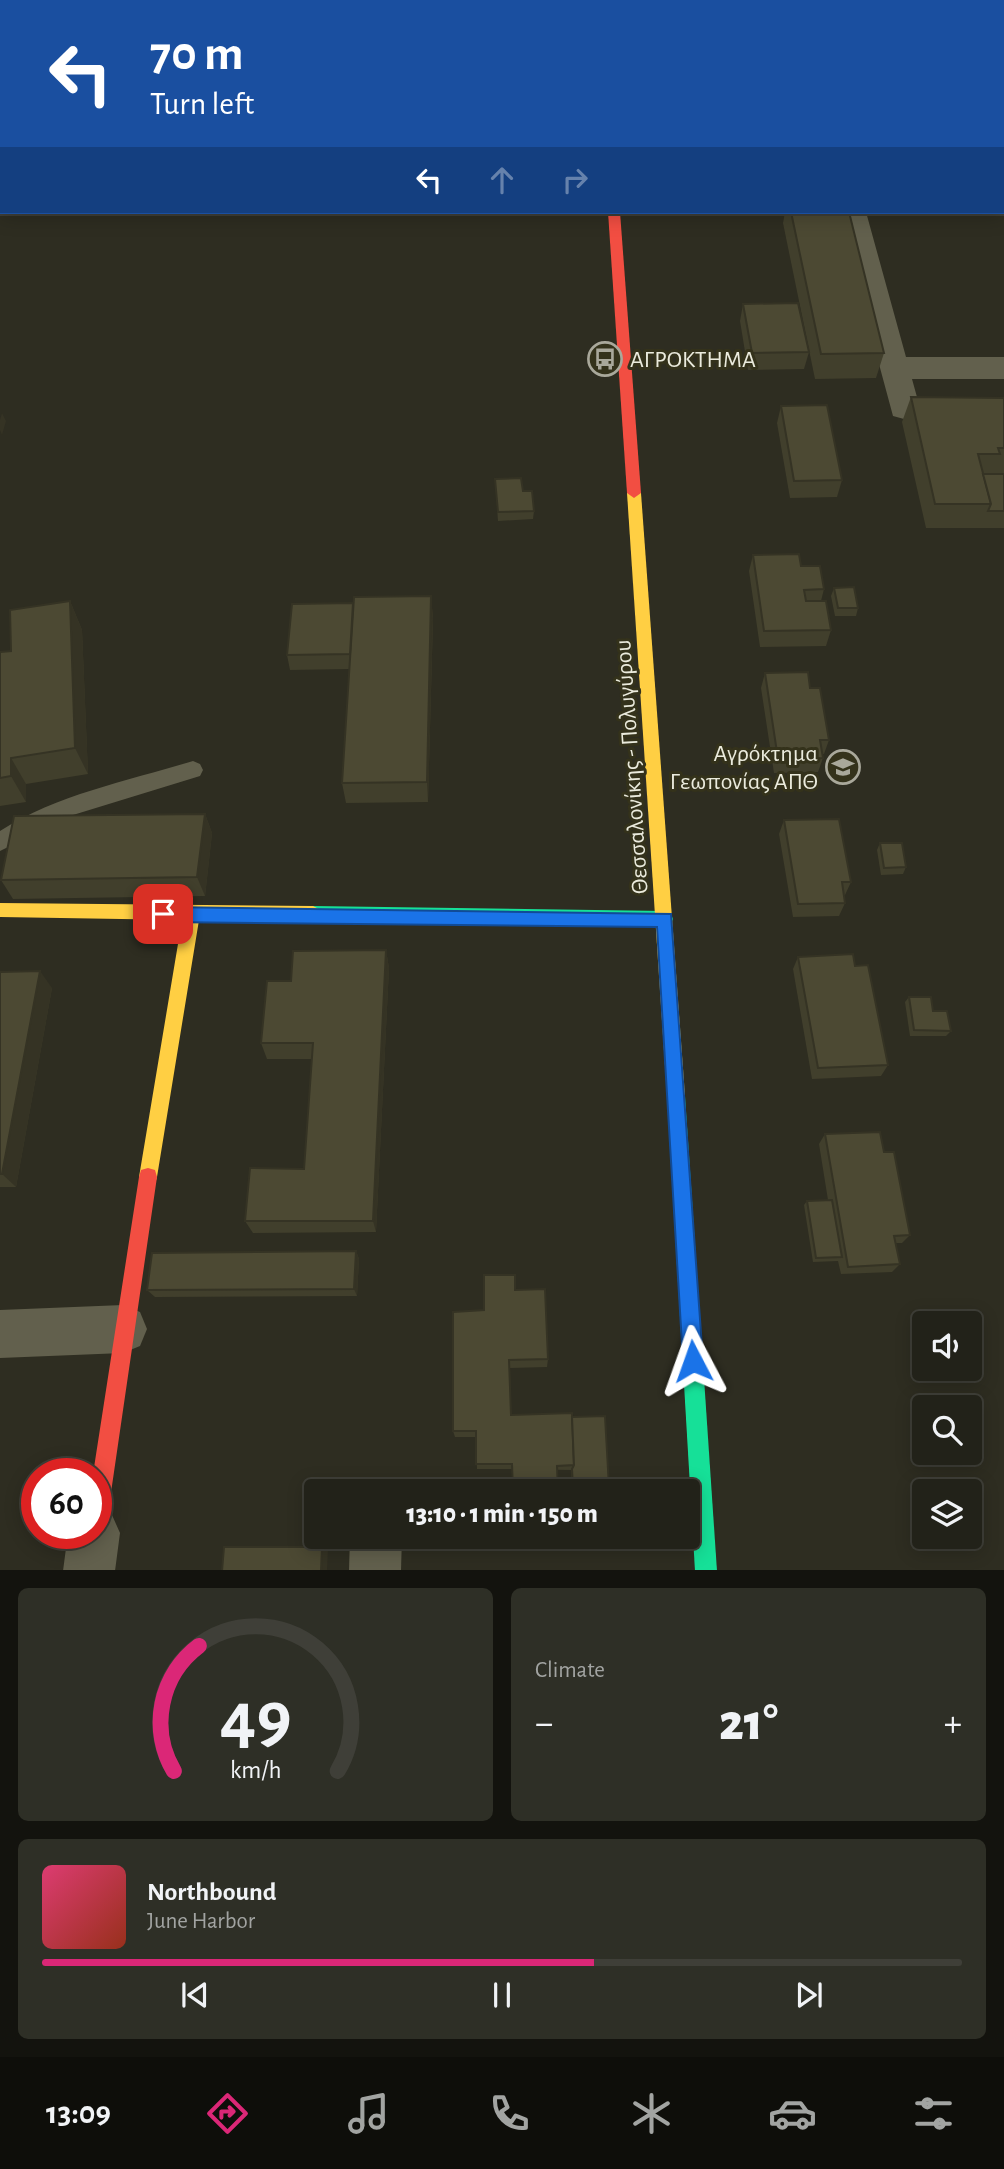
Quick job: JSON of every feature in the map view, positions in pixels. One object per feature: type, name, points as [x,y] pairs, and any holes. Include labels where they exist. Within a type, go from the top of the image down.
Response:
[{"type":"main road","name":"Θεσσαλονίκης - Πολυγύρου","points":[[614,214],[665,919],[706,1570]]},
{"type":"main road","points":[[0,910],[191,915],[665,919]]},
{"type":"main road","points":[[105,1458],[123,1329],[191,915]]},
{"type":"street","points":[[853,214],[904,408]]},
{"type":"street","points":[[894,368],[1004,368]]},
{"type":"street","points":[[0,1334],[123,1329]]},
{"type":"street","points":[[89,1570],[92,1549]]},
{"type":"street","points":[[375,1570],[376,1549]]},
{"type":"lane","points":[[0,842],[18,829],[49,816],[193,770]]},
{"type":"building","points":[[791,214],[849,214],[884,353],[821,354]]},
{"type":"building","points":[[798,303],[809,352],[752,353],[743,304]]},
{"type":"building","points":[[911,397],[1004,398],[1004,448],[998,448],[1000,454],[978,454],[991,504],[935,504]]},
{"type":"building","points":[[827,405],[842,480],[794,481],[781,406]]},
{"type":"building","points":[[983,474],[1004,474],[1004,511],[988,511],[991,504]]},
{"type":"building","points":[[521,478],[523,491],[532,491],[534,511],[498,512],[495,479]]},
{"type":"building","points":[[799,554],[801,566],[820,566],[824,589],[804,590],[806,601],[826,601],[831,630],[764,631],[753,555]]},
{"type":"building","points":[[854,587],[858,608],[838,608],[834,588]]},
{"type":"building","points":[[431,596],[427,782],[342,783],[354,597]]},
{"type":"building","points":[[70,601],[75,748],[11,758],[11,776],[0,778],[0,652],[11,651],[10,610]]},
{"type":"building","points":[[353,603],[350,654],[287,655],[292,604]]},
{"type":"building","points":[[808,672],[810,688],[820,688],[829,740],[820,740],[823,758],[778,759],[765,673]]},
{"type":"building","points":[[205,814],[197,877],[1,880],[14,816]]},
{"type":"building","points":[[839,819],[851,882],[842,882],[845,903],[798,904],[784,820]]},
{"type":"building","points":[[880,843],[902,843],[906,867],[884,868]]},
{"type":"building","points":[[386,950],[373,1221],[245,1221],[250,1168],[304,1169],[313,1043],[261,1043],[267,981],[291,981],[293,951]]},
{"type":"building","points":[[853,954],[855,966],[868,965],[888,1065],[818,1068],[798,957]]},
{"type":"building","points":[[40,971],[2,1174],[0,1174],[0,972]]},
{"type":"building","points":[[909,997],[931,997],[933,1011],[947,1011],[951,1031],[914,1030]]},
{"type":"building","points":[[880,1132],[884,1152],[894,1152],[910,1235],[894,1236],[900,1264],[848,1267],[825,1134]]},
{"type":"building","points":[[832,1200],[842,1257],[816,1258],[807,1201]]},
{"type":"building","points":[[356,1251],[354,1289],[147,1290],[152,1253]]},
{"type":"building","points":[[484,1275],[515,1275],[515,1290],[545,1289],[548,1359],[509,1360],[511,1415],[572,1413],[574,1465],[557,1466],[558,1479],[513,1479],[512,1464],[476,1464],[476,1431],[453,1431],[453,1312],[484,1310]]},
{"type":"building","points":[[605,1416],[609,1479],[573,1479],[572,1417]]},
{"type":"building","points":[[224,1547],[322,1549],[321,1570],[222,1570]]},
{"type":"traffic: fast","points":[[313,914],[665,919]]},
{"type":"traffic: fast","points":[[676,1096],[706,1570]]},
{"type":"traffic: slow","points":[[634,493],[676,1096]]},
{"type":"traffic: slow","points":[[0,910],[313,914]]},
{"type":"traffic: slow","points":[[148,1177],[191,915]]},
{"type":"traffic: jam","points":[[614,214],[634,493]]},
{"type":"traffic: jam","points":[[105,1458],[148,1177]]},
{"type":"place","name":"ΑΓΡΟΚΤΗΜΑ","points":[[605,359]]},
{"type":"place","name":"Αγρόκτημα Γεωπονίας ΑΠΘ","points":[[843,767]]},
{"type":"route","points":[[163,914],[665,919],[693,1361]]}]
